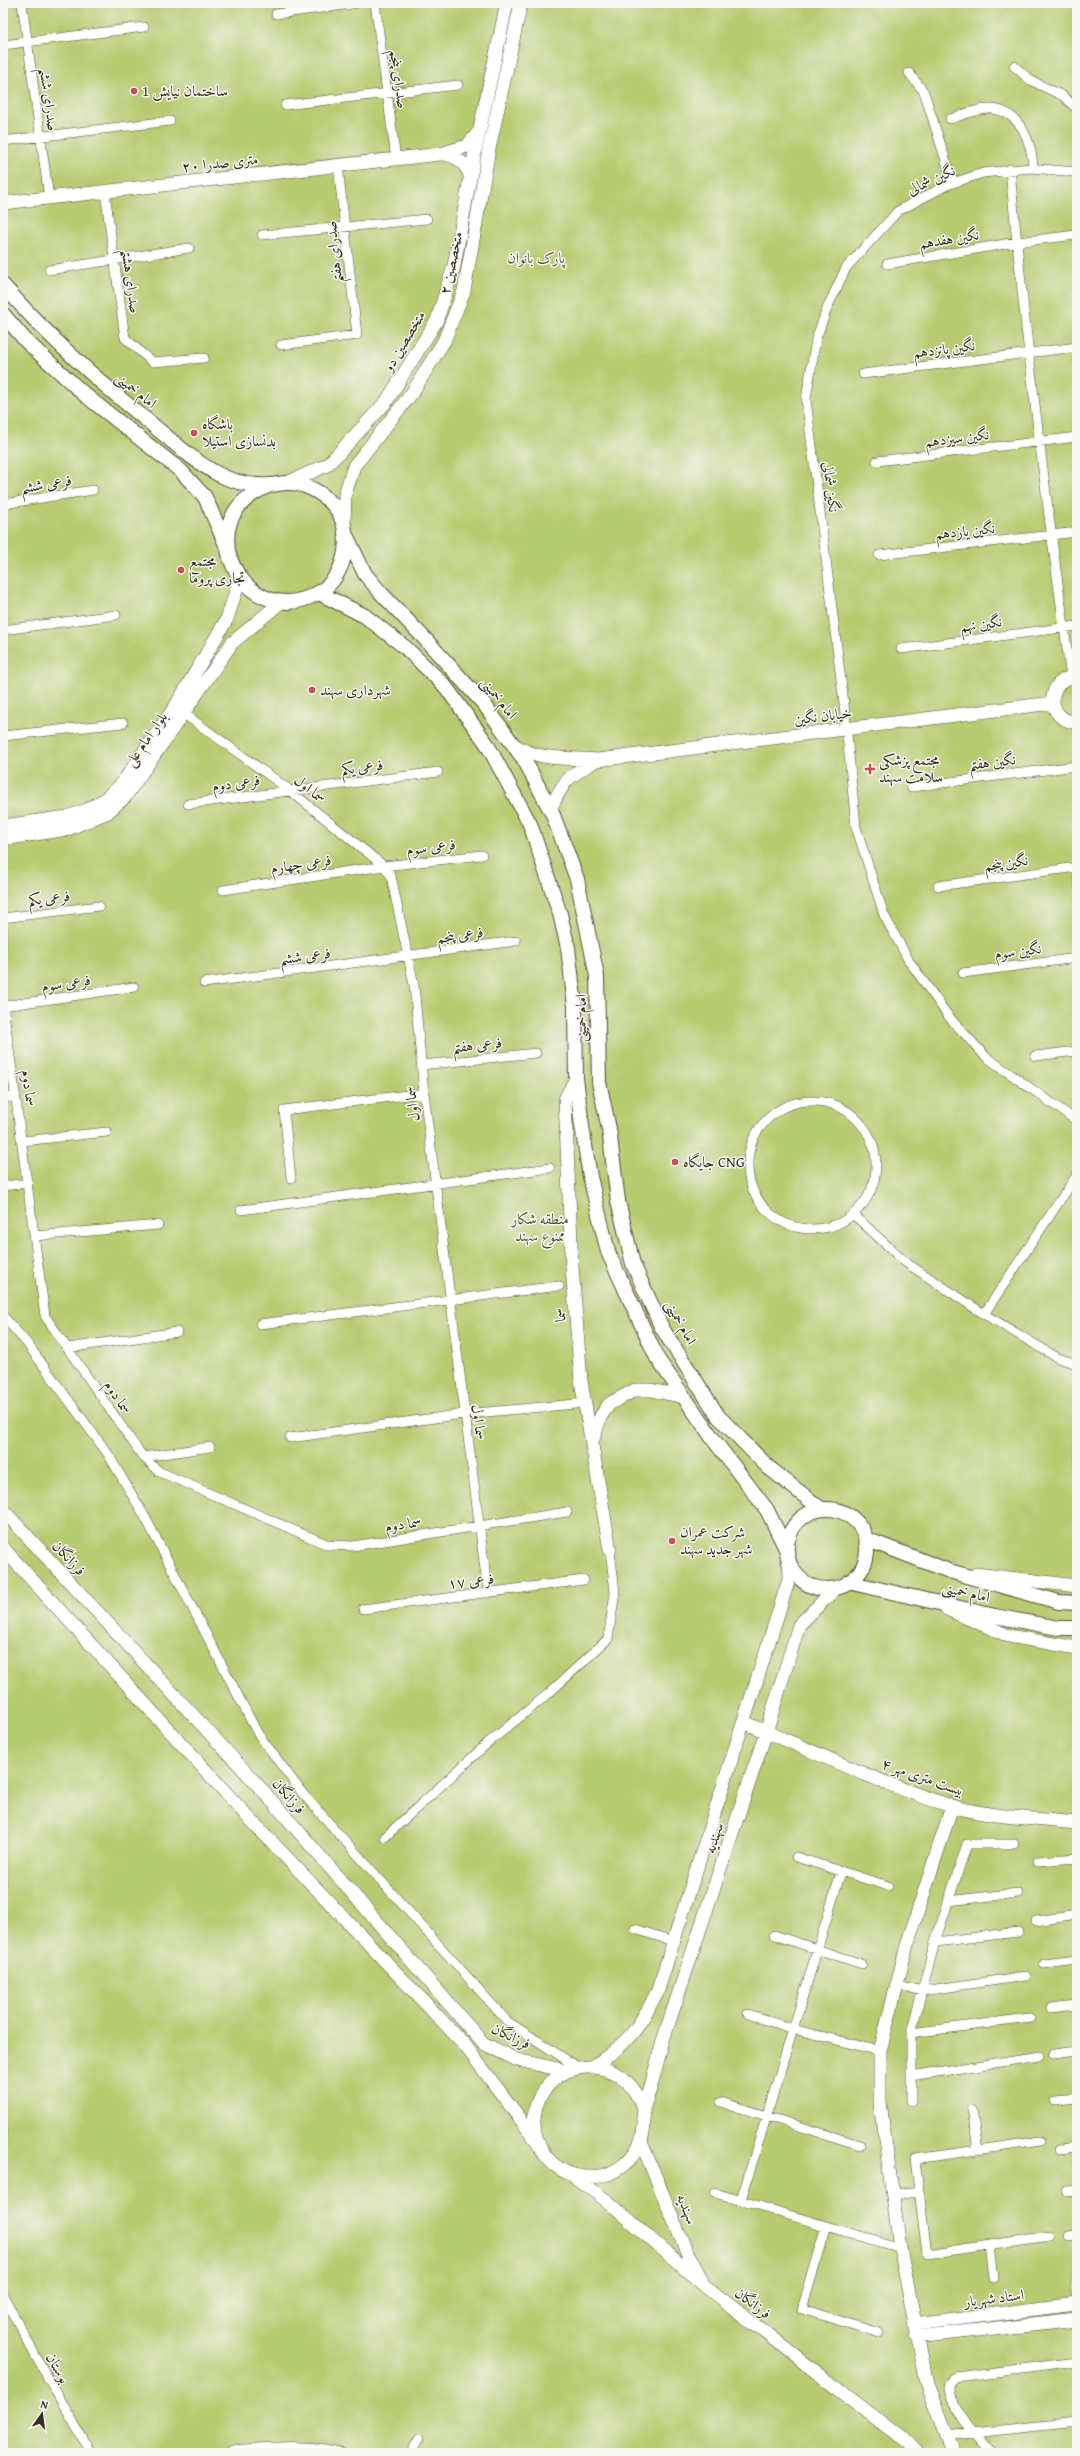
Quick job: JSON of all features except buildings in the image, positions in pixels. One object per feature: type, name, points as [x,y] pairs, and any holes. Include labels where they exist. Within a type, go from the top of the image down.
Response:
[{"type":"main road","name":"متخصصین دو","points":[[287,483],[327,465],[386,402],[437,320],[454,266],[478,132],[507,3]]},
{"type":"main road","name":"متخصصین ۲","points":[[344,529],[345,494],[354,466],[412,393],[444,341],[464,292],[489,149],[521,3]]},
{"type":"main road","name":"۲۰ متری صدرا","points":[[3,203],[440,154],[466,146],[478,132]]},
{"type":"main road","points":[[440,154],[453,156],[465,164],[470,175]]},
{"type":"main road","name":"امام خمینی","points":[[3,286],[42,329],[99,382],[191,457],[218,474],[241,483],[268,486]]},
{"type":"main road","points":[[3,314],[26,341],[85,395],[181,471],[206,497],[227,548],[233,568],[244,584],[261,596],[280,602],[302,600],[319,593],[332,582],[342,564],[346,545],[344,529],[335,507],[321,494],[306,486],[287,483],[268,486],[249,496],[237,509],[229,527],[227,548]]},
{"type":"main road","name":"امام خمینی","points":[[344,529],[365,574],[484,704],[525,761],[550,810],[577,879],[597,976],[599,1082],[609,1129],[618,1201],[633,1264],[662,1328],[718,1416],[768,1467],[821,1509]]},
{"type":"main road","name":"بلوار امام علی","points":[[3,839],[68,829],[108,812],[124,797],[179,710],[227,618],[240,578]]},
{"type":"main road","name":"امام خمینی","points":[[319,593],[365,616],[406,648],[445,686],[487,744],[530,824],[560,914],[565,934],[575,1006],[576,1078],[590,1177],[608,1252],[657,1358],[716,1443],[767,1510],[788,1556]]},
{"type":"main road","name":"بلوار امام علی","points":[[3,826],[67,817],[87,810],[105,799],[121,785],[232,643],[280,602]]},
{"type":"main road","points":[[1074,677],[1058,683],[1052,696],[1052,703],[1058,716],[1071,722],[1077,722]]},
{"type":"main road","name":"خیابان نگین","points":[[598,760],[1052,703]]},
{"type":"main road","points":[[512,744],[523,751],[547,758],[598,760]]},
{"type":"main road","points":[[550,810],[569,777],[581,768],[598,760]]},
{"type":"main road","name":"سما","points":[[576,1078],[565,1099],[572,1267],[581,1381],[610,1550]]},
{"type":"main road","points":[[592,1441],[601,1416],[609,1404],[635,1390],[651,1390],[684,1397]]},
{"type":"main road","points":[[821,1509],[844,1513],[854,1519],[866,1539],[867,1551],[864,1564],[858,1574],[842,1585],[813,1586],[803,1580],[788,1556],[788,1538],[800,1518],[821,1509]]},
{"type":"main road","name":"فرزانگان","points":[[3,1510],[265,1794],[483,2043],[517,2060],[579,2069]]},
{"type":"main road","name":"امام خمینی","points":[[866,1539],[949,1571],[1059,1602],[1077,1603]]},
{"type":"main road","points":[[3,1548],[248,1817],[464,2044],[552,2162],[571,2174],[587,2177],[620,2168],[632,2156],[641,2142],[644,2126],[643,2110],[636,2093],[625,2080],[609,2071],[579,2069],[550,2084],[538,2102],[534,2116],[535,2130],[539,2144]]},
{"type":"main road","name":"سهندیه","points":[[579,2069],[616,2051],[643,2021],[658,1990],[790,1576],[788,1556]]},
{"type":"main road","points":[[949,1571],[1077,1586]]},
{"type":"main road","name":"امام خمینی","points":[[842,1585],[929,1601],[1058,1628],[1077,1628]]},
{"type":"main road","name":"سهندیه","points":[[643,2110],[652,2086],[663,2040],[766,1732],[799,1625],[842,1585]]},
{"type":"main road","points":[[929,1601],[1009,1636],[1077,1648]]},
{"type":"main road","name":"بیست متری مهر ۴","points":[[743,1722],[865,1774],[952,1806],[1020,1818],[1077,1823]]},
{"type":"main road","points":[[952,1806],[896,1984],[880,2051],[880,2103],[894,2194],[900,2248],[916,2337],[927,2384],[945,2435],[954,2453]]},
{"type":"main road","name":"سهندیه","points":[[641,2142],[686,2250],[706,2287]]},
{"type":"main road","name":"فرزانگان","points":[[571,2174],[607,2201],[706,2287],[921,2453]]},
{"type":"main road","name":"استاد شهریار","points":[[914,2324],[1077,2304]]},
{"type":"main road","name":"استاد شهریار","points":[[916,2337],[1077,2320]]},
{"type":"street","name":"صدرای ششم","points":[[22,3],[49,198]]},
{"type":"street","points":[[276,14],[359,3]]},
{"type":"street","name":"صدرای پنجم","points":[[375,3],[396,160]]},
{"type":"street","points":[[3,45],[144,27]]},
{"type":"street","points":[[1014,66],[1030,80],[1063,96],[1077,109]]},
{"type":"street","points":[[909,74],[924,92],[953,183]]},
{"type":"street","points":[[285,105],[458,85]]},
{"type":"street","points":[[950,119],[993,109],[1016,120],[1025,131],[1032,152],[1033,168]]},
{"type":"street","points":[[3,141],[170,121]]},
{"type":"street","name":"صدرای هفتم","points":[[281,345],[357,335],[338,166]]},
{"type":"street","name":"نگین شمالی","points":[[1077,172],[1033,168],[1010,169],[983,173],[953,183],[925,195],[898,211],[851,263],[828,306],[816,339],[806,399],[847,729],[849,771],[856,827],[884,915],[909,961],[949,1017],[986,1057],[1077,1121]]},
{"type":"street","points":[[1010,169],[1040,442],[1064,628],[1074,677]]},
{"type":"street","name":"صدرای هشتم","points":[[105,192],[125,338],[152,362],[204,358]]},
{"type":"street","points":[[262,235],[427,219]]},
{"type":"street","name":"نگین هفدهم","points":[[887,264],[1017,242],[1077,235]]},
{"type":"street","points":[[49,270],[189,248]]},
{"type":"street","name":"نگین پانزدهم","points":[[863,374],[1077,347]]},
{"type":"street","name":"نگین سیزدهم","points":[[877,461],[1077,437]]},
{"type":"street","name":"فرعی ششم","points":[[3,504],[93,490]]},
{"type":"street","name":"نگین یازدهم","points":[[879,555],[1053,536],[1077,532]]},
{"type":"street","points":[[3,630],[116,615]]},
{"type":"street","name":"نگین نهم","points":[[901,649],[1077,626]]},
{"type":"street","name":"سما اول","points":[[179,710],[288,789],[384,866],[391,876],[409,956],[424,1093],[488,1593]]},
{"type":"street","points":[[3,736],[123,723]]},
{"type":"street","name":"نگین هفتم","points":[[911,787],[1077,766]]},
{"type":"street","name":"فرعی یکم","points":[[288,789],[438,772]]},
{"type":"street","name":"فرعی دوم","points":[[188,804],[288,789]]},
{"type":"street","name":"فرعی سوم","points":[[384,866],[482,855]]},
{"type":"street","name":"فرعی چهارم","points":[[223,890],[384,866]]},
{"type":"street","name":"نگین پنجم","points":[[938,886],[1077,868]]},
{"type":"street","name":"فرعی یکم","points":[[3,918],[99,906]]},
{"type":"street","name":"فرعی پنجم","points":[[409,956],[516,941]]},
{"type":"street","name":"فرعی ششم","points":[[204,983],[409,956]]},
{"type":"street","name":"نگین سوم","points":[[964,973],[1077,958]]},
{"type":"street","name":"فرعی سوم","points":[[3,1005],[134,987]]},
{"type":"street","name":"سما دوم","points":[[3,1005],[46,1316],[143,1457],[160,1472],[328,1545],[352,1546],[566,1512]]},
{"type":"street","points":[[1035,1056],[1077,1051]]},
{"type":"street","name":"فرعی هفتم","points":[[422,1065],[536,1053]]},
{"type":"street","points":[[291,1178],[284,1110],[424,1093]]},
{"type":"street","points":[[3,1098],[16,1096]]},
{"type":"street","points":[[818,1101],[842,1108],[861,1124],[872,1141],[876,1170],[871,1190],[853,1214],[836,1224],[806,1228],[778,1218],[763,1206],[750,1179],[748,1159],[756,1135],[771,1116],[793,1104],[818,1101]]},
{"type":"street","points":[[23,1141],[107,1132]]},
{"type":"street","points":[[241,1210],[550,1168]]},
{"type":"street","points":[[984,1314],[1077,1175]]},
{"type":"street","points":[[3,1186],[28,1183]]},
{"type":"street","points":[[853,1214],[905,1262],[984,1314],[1058,1358],[1077,1364]]},
{"type":"street","points":[[35,1236],[158,1225]]},
{"type":"street","points":[[260,1324],[559,1286]]},
{"type":"street","points":[[3,1316],[26,1342],[108,1454],[145,1517],[258,1734],[298,1788],[507,2021],[579,2069]]},
{"type":"street","points":[[68,1348],[177,1332]]},
{"type":"street","points":[[290,1438],[464,1414],[576,1404]]},
{"type":"street","points":[[143,1457],[210,1447]]},
{"type":"street","points":[[385,1837],[488,1743],[548,1694],[608,1639],[615,1592],[610,1550]]},
{"type":"street","name":"فرعی ۱۷","points":[[363,1609],[584,1580]]},
{"type":"street","points":[[911,2101],[911,2033],[935,1942],[967,1844],[1014,1844]]},
{"type":"street","points":[[796,1858],[888,1886]]},
{"type":"street","points":[[1038,1861],[1077,1858]]},
{"type":"street","points":[[741,2200],[841,1872]]},
{"type":"street","points":[[948,1901],[1018,1893]]},
{"type":"street","points":[[1036,1921],[1077,1916]]},
{"type":"street","points":[[635,1929],[673,1941]]},
{"type":"street","points":[[935,1942],[1018,1932]]},
{"type":"street","points":[[774,1935],[862,1964]]},
{"type":"street","points":[[1044,1964],[1077,1960]]},
{"type":"street","points":[[896,1984],[922,1991],[1026,1976]]},
{"type":"street","points":[[1051,2008],[1077,2005]]},
{"type":"street","points":[[748,2014],[793,2029],[880,2051]]},
{"type":"street","points":[[911,2033],[1030,2018]]},
{"type":"street","points":[[1054,2053],[1077,2050]]},
{"type":"street","points":[[911,2076],[1040,2056]]},
{"type":"street","points":[[1053,2100],[1077,2098]]},
{"type":"street","points":[[721,2102],[860,2146]]},
{"type":"street","points":[[972,2110],[978,2150]]},
{"type":"street","points":[[1040,2141],[915,2159],[926,2254],[1050,2236]]},
{"type":"street","points":[[1058,2149],[1077,2147]]},
{"type":"street","points":[[1066,2192],[1077,2190]]},
{"type":"street","points":[[894,2194],[919,2191]]},
{"type":"street","points":[[715,2193],[900,2248]]},
{"type":"street","points":[[827,2226],[802,2309],[879,2333]]},
{"type":"street","points":[[990,2245],[994,2278]]},
{"type":"street","name":"بوستان","points":[[3,2295],[36,2357],[91,2453]]},
{"type":"street","points":[[994,2453],[953,2404],[948,2385],[955,2377],[1077,2362]]},
{"type":"street","points":[[945,2435],[1077,2421]]},
{"type":"street","points":[[411,2453],[419,2439]]},
{"type":"street","points":[[232,2453],[233,2450],[279,2448],[309,2448],[341,2453]]},
{"type":"green space","name":"منطقه شکار ممنوع سهند","points":[[3,3],[1077,3],[1077,2453],[3,2453]]},
{"type":"place","name":"ساختمان نیایش 1","points":[[134,91]]},
{"type":"place","name":"باشگاه بدنسازی استیلا","points":[[194,433]]},
{"type":"place","name":"مجتمع تجاری پروما","points":[[181,570]]},
{"type":"place","name":"شهرداری سهند","points":[[312,690]]},
{"type":"place","name":"مجتمع پزشکی سلامت سهند","points":[[870,769]]},
{"type":"place","name":"جایگاه CNG","points":[[675,1162]]},
{"type":"place","name":"شرکت عمران شهر جدید سهند","points":[[672,1541]]},
{"type":"park label","name":"پارک بانوان","points":[[536,258]]}]
